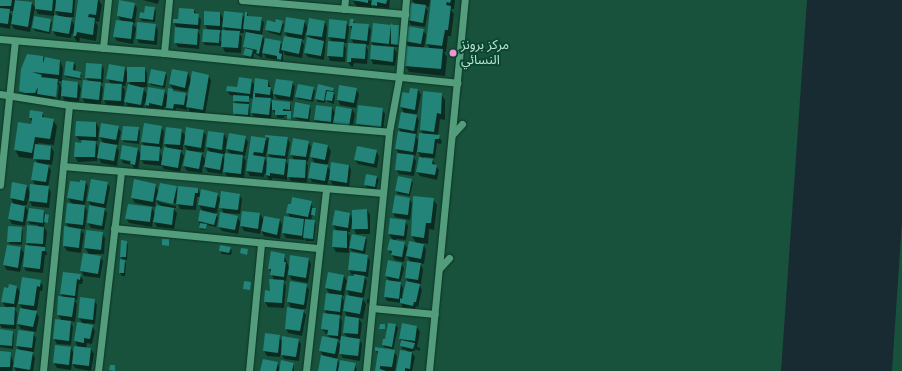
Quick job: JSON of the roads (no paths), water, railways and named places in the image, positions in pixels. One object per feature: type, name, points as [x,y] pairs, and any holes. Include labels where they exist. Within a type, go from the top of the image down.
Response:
[{"type":"street","points":[[103,48],[108,0]]},
{"type":"street","points":[[164,53],[169,0]]},
{"type":"street","points":[[242,0],[405,14]]},
{"type":"street","points":[[344,9],[345,0]]},
{"type":"street","points":[[366,371],[389,132],[399,78],[406,0]]},
{"type":"street","points":[[429,371],[465,0]]},
{"type":"street","points":[[0,39],[164,53],[457,83]]},
{"type":"street","points":[[0,185],[15,41]]},
{"type":"street","points":[[0,94],[69,105],[389,132]]},
{"type":"street","points":[[43,371],[69,105]]},
{"type":"street","points":[[452,135],[462,124]]},
{"type":"street","points":[[63,166],[383,193]]},
{"type":"street","points":[[98,371],[121,171]]},
{"type":"street","points":[[306,371],[326,189]]},
{"type":"street","points":[[114,228],[319,248]]},
{"type":"street","points":[[249,371],[260,243]]},
{"type":"street","points":[[439,269],[449,258]]},
{"type":"street","points":[[372,308],[435,314]]},
{"type":"water","points":[[807,0],[902,0],[902,221],[892,371],[781,371]]},
{"type":"place","name":"مركز برونز النسائي","points":[[453,53]]}]
